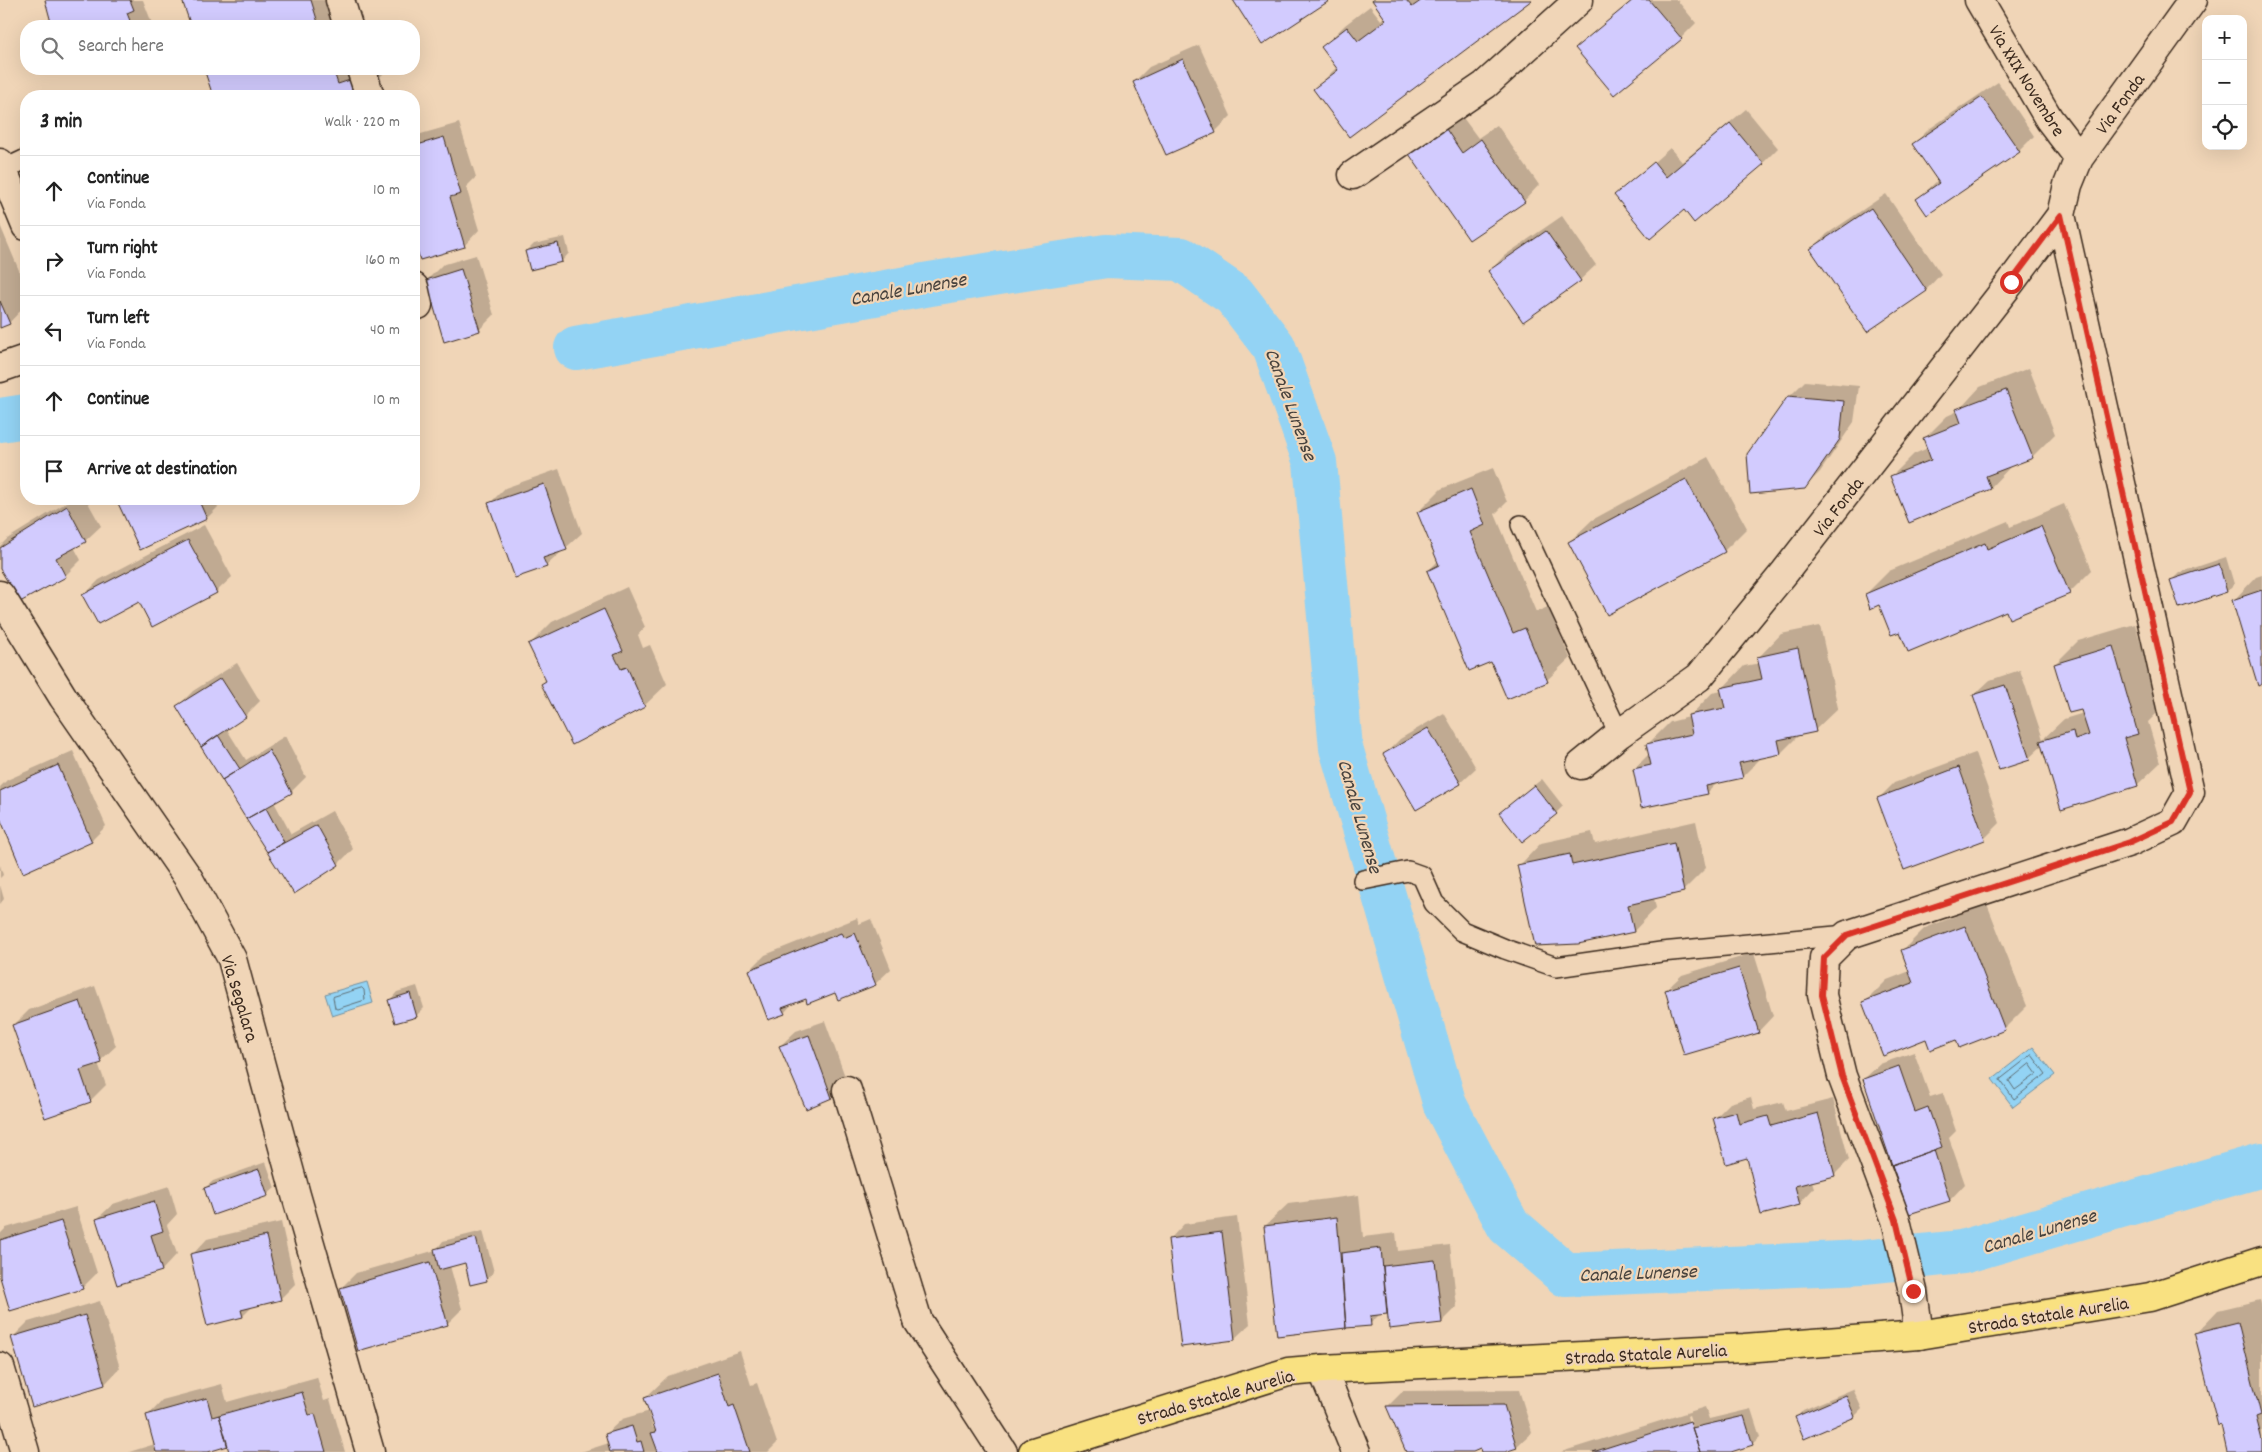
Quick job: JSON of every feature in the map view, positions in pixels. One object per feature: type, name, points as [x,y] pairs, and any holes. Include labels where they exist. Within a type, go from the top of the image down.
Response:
[{"type":"main road","name":"Strada Statale Aurelia","points":[[1033,1452],[1288,1372],[1744,1348],[1919,1336],[2150,1297],[2262,1261]]},
{"type":"street","points":[[340,0],[346,20]]},
{"type":"street","points":[[1353,175],[1485,84],[1579,0]]},
{"type":"street","name":"Via XXIX Novembre","points":[[1979,0],[2049,119],[2079,158]]},
{"type":"street","name":"Via Fonda","points":[[1581,765],[1619,734],[1699,677],[1785,572],[2061,215],[2068,185],[2079,158],[2193,0]]},
{"type":"street","points":[[363,75],[368,90]]},
{"type":"street","points":[[10,164],[20,203]]},
{"type":"street","name":"Via Fonda","points":[[1919,1336],[1913,1291],[1896,1220],[1842,1076],[1822,995],[1824,958],[1847,935],[2130,842],[2173,822],[2190,792],[2061,215]]},
{"type":"street","points":[[0,368],[20,361]]},
{"type":"street","name":"Via Segalara","points":[[0,595],[63,697],[189,879],[232,959],[296,1195],[370,1452]]},
{"type":"street","points":[[846,1090],[918,1321],[1003,1452]]},
{"type":"street","points":[[0,1367],[24,1452]]},
{"type":"street","points":[[1322,1369],[1356,1452]]},
{"type":"lane","points":[[1521,525],[1619,734]]},
{"type":"lane","points":[[1363,880],[1408,871],[1422,876],[1434,903],[1462,931],[1556,967],[1661,952],[1847,935]]},
{"type":"water","points":[[367,982],[373,1003],[332,1016],[325,994]]},
{"type":"water","points":[[2033,1047],[2055,1075],[2013,1107],[1992,1079]]},
{"type":"building","points":[[45,0],[130,0],[134,10],[127,13],[130,20],[50,20]]},
{"type":"building","points":[[182,0],[311,0],[317,20],[189,20]]},
{"type":"building","points":[[1233,0],[1328,0],[1329,1],[1262,45]]},
{"type":"building","points":[[1372,0],[1406,0],[1412,7],[1422,0],[1532,0],[1349,137],[1313,89],[1338,70],[1321,47],[1347,27],[1358,41],[1386,20]]},
{"type":"building","points":[[1633,0],[1649,0],[1682,39],[1614,95],[1575,48]]},
{"type":"building","points":[[1183,59],[1216,133],[1166,155],[1133,82]]},
{"type":"building","points":[[206,75],[335,75],[338,84],[356,78],[359,90],[211,90]]},
{"type":"building","points":[[1982,97],[2020,152],[1927,215],[1916,199],[1939,183],[1912,144]]},
{"type":"building","points":[[1730,123],[1764,164],[1694,223],[1684,210],[1650,239],[1614,195],[1654,162],[1666,177]]},
{"type":"building","points":[[1446,129],[1462,153],[1481,139],[1525,202],[1469,240],[1409,154]]},
{"type":"building","points":[[444,137],[461,194],[450,197],[465,247],[420,260],[420,144]]},
{"type":"building","points":[[1871,208],[1927,291],[1867,332],[1810,249]]},
{"type":"building","points":[[1546,231],[1581,281],[1523,322],[1488,271]]},
{"type":"building","points":[[558,243],[562,262],[530,270],[525,251]]},
{"type":"building","points":[[461,269],[480,331],[444,342],[426,280]]},
{"type":"building","points":[[0,301],[10,324],[0,328]]},
{"type":"building","points":[[2006,390],[2033,458],[1986,476],[1991,489],[1909,523],[1890,476],[1931,460],[1923,438],[1961,423],[1956,409]]},
{"type":"building","points":[[1788,396],[1844,401],[1840,439],[1805,489],[1750,494],[1747,454]]},
{"type":"building","points":[[1686,479],[1725,552],[1607,615],[1568,542]]},
{"type":"building","points":[[544,484],[567,550],[543,558],[547,567],[515,578],[488,503]]},
{"type":"building","points":[[1471,489],[1485,525],[1470,532],[1513,633],[1525,628],[1548,682],[1507,699],[1491,662],[1469,671],[1427,571],[1439,565],[1417,512]]},
{"type":"building","points":[[119,505],[201,505],[207,519],[140,550]]},
{"type":"building","points":[[67,506],[86,542],[56,558],[66,577],[20,602],[0,569],[0,548]]},
{"type":"building","points":[[2041,526],[2070,594],[2009,619],[2006,611],[1908,652],[1900,632],[1891,635],[1879,605],[1870,609],[1865,594],[1985,543],[1987,549]]},
{"type":"building","points":[[188,540],[217,593],[152,627],[139,602],[98,624],[82,595]]},
{"type":"building","points":[[2219,564],[2227,592],[2179,608],[2170,580]]},
{"type":"building","points":[[2262,590],[2262,684],[2258,686],[2232,600]]},
{"type":"building","points":[[604,609],[623,651],[614,655],[621,669],[627,667],[645,707],[572,745],[541,684],[546,681],[528,644]]},
{"type":"building","points":[[2113,646],[2138,734],[2124,738],[2138,786],[2061,810],[2040,741],[2073,731],[2075,740],[2089,735],[2081,710],[2069,713],[2054,664]]},
{"type":"building","points":[[1798,648],[1816,732],[1778,740],[1781,754],[1739,763],[1743,778],[1706,786],[1708,794],[1641,808],[1633,769],[1651,765],[1646,744],[1692,734],[1688,715],[1725,708],[1720,688],[1762,679],[1757,657]]},
{"type":"building","points":[[221,678],[246,717],[201,747],[176,706]]},
{"type":"building","points":[[2005,685],[2030,760],[1999,770],[1973,695]]},
{"type":"building","points":[[1428,728],[1461,784],[1416,810],[1383,754]]},
{"type":"building","points":[[218,735],[240,769],[222,780],[201,747]]},
{"type":"building","points":[[269,750],[292,793],[246,819],[222,780]]},
{"type":"building","points":[[58,765],[92,842],[23,873],[0,818],[0,791]]},
{"type":"building","points":[[1959,767],[1985,840],[1904,870],[1877,798]]},
{"type":"building","points":[[1534,785],[1557,814],[1522,842],[1499,813]]},
{"type":"building","points":[[266,808],[284,842],[267,852],[246,819]]},
{"type":"building","points":[[317,825],[339,865],[294,894],[267,852]]},
{"type":"building","points":[[1674,843],[1684,892],[1628,905],[1634,932],[1578,944],[1535,946],[1517,865],[1570,854],[1572,865]]},
{"type":"building","points":[[1965,926],[2005,1030],[1959,1048],[1956,1040],[1930,1050],[1926,1039],[1883,1056],[1862,1002],[1913,983],[1901,950]]},
{"type":"building","points":[[841,933],[844,938],[855,933],[876,985],[838,1000],[835,993],[807,1004],[806,999],[782,1008],[785,1014],[768,1020],[749,970]]},
{"type":"building","points":[[1739,968],[1759,1033],[1684,1055],[1665,990]]},
{"type":"building","points":[[410,993],[417,1017],[395,1023],[388,1000]]},
{"type":"building","points":[[80,1001],[102,1063],[80,1070],[91,1102],[45,1118],[12,1025]]},
{"type":"building","points":[[809,1035],[832,1098],[806,1109],[779,1046]]},
{"type":"building","points":[[1899,1066],[1915,1112],[1928,1107],[1942,1147],[1892,1165],[1863,1079]]},
{"type":"building","points":[[1736,1112],[1739,1124],[1768,1116],[1771,1126],[1818,1113],[1835,1176],[1795,1186],[1800,1205],[1761,1215],[1747,1158],[1726,1164],[1713,1118]]},
{"type":"building","points":[[1934,1150],[1950,1201],[1909,1214],[1892,1165]]},
{"type":"building","points":[[259,1169],[268,1196],[213,1215],[204,1188]]},
{"type":"building","points":[[154,1201],[163,1231],[151,1235],[162,1271],[117,1285],[96,1219]]},
{"type":"building","points":[[1337,1217],[1346,1328],[1277,1336],[1264,1226]]},
{"type":"building","points":[[61,1221],[83,1289],[10,1311],[0,1277],[0,1240]]},
{"type":"building","points":[[1222,1232],[1235,1340],[1181,1347],[1168,1239]]},
{"type":"building","points":[[266,1236],[281,1300],[241,1310],[243,1317],[207,1326],[190,1254]]},
{"type":"building","points":[[476,1238],[487,1281],[470,1285],[465,1263],[439,1270],[434,1249]]},
{"type":"building","points":[[1381,1248],[1387,1314],[1370,1316],[1371,1326],[1346,1328],[1341,1253]]},
{"type":"building","points":[[1435,1260],[1442,1323],[1389,1329],[1383,1266]]},
{"type":"building","points":[[430,1262],[448,1325],[358,1351],[340,1288]]},
{"type":"building","points":[[85,1315],[105,1385],[32,1407],[11,1337]]},
{"type":"building","points":[[2238,1322],[2261,1415],[2256,1417],[2262,1440],[2262,1452],[2227,1452],[2221,1425],[2218,1426],[2194,1333]]},
{"type":"building","points":[[718,1373],[729,1407],[734,1405],[750,1452],[658,1452],[651,1433],[656,1432],[644,1398]]},
{"type":"building","points":[[302,1392],[309,1415],[315,1414],[326,1452],[229,1452],[219,1415]]},
{"type":"building","points":[[1846,1395],[1855,1417],[1804,1439],[1795,1417]]},
{"type":"building","points":[[207,1398],[212,1417],[219,1415],[228,1446],[208,1452],[156,1452],[146,1415]]},
{"type":"building","points":[[1504,1405],[1517,1448],[1505,1452],[1481,1452],[1480,1449],[1473,1452],[1406,1452],[1386,1406]]},
{"type":"building","points":[[1744,1416],[1753,1445],[1731,1452],[1700,1452],[1692,1428]]},
{"type":"building","points":[[1690,1421],[1700,1452],[1593,1452]]},
{"type":"building","points":[[632,1426],[637,1442],[641,1441],[644,1452],[610,1452],[605,1434]]},
{"type":"waterway","name":"Canale Lunense","points":[[576,348],[930,284],[1106,256],[1181,259],[1234,295],[1274,347],[1315,462],[1341,748],[1445,1105],[1508,1225],[1566,1275],[1864,1262],[1962,1252],[2262,1165]]},
{"type":"waterway","name":"Canale Lunense","points":[[0,420],[20,417]]},
{"type":"route","points":[[1913,1291],[1896,1220],[1842,1076],[1822,995],[1824,958],[1847,935],[2130,842],[2173,822],[2190,792],[2061,215],[2011,282]]}]
